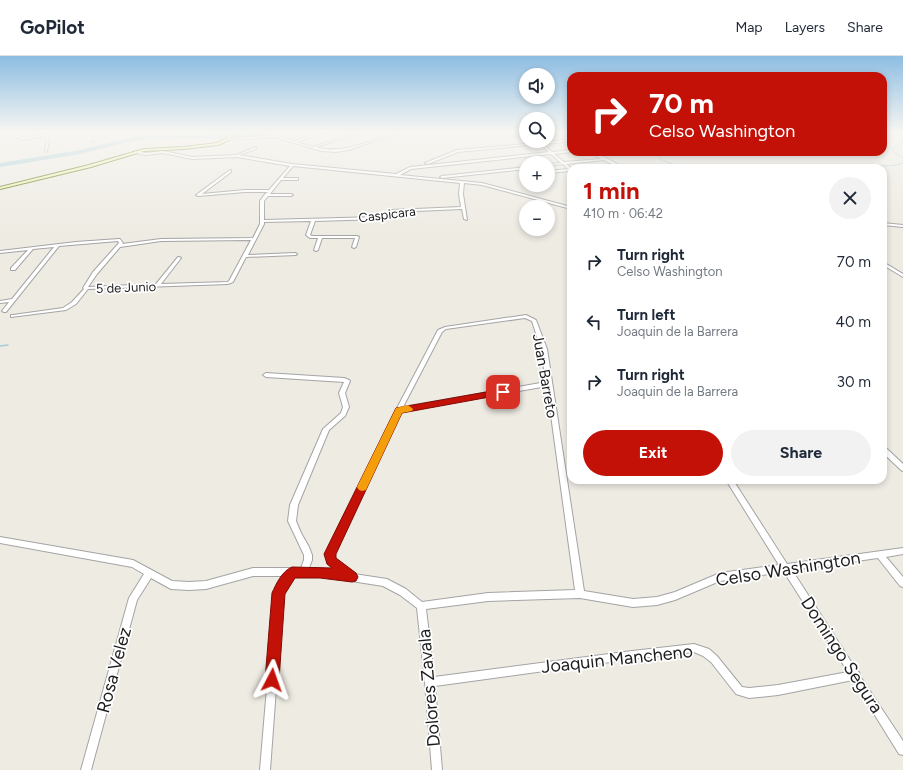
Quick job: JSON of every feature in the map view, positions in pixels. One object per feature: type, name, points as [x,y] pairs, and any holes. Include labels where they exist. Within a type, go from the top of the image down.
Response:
[{"type":"street","points":[[0,188],[92,165]]},
{"type":"street","points":[[245,256],[262,224],[262,202],[291,165]]},
{"type":"street","points":[[303,165],[396,176],[486,184],[567,207]]},
{"type":"street","points":[[396,176],[410,168],[419,165]]},
{"type":"street","points":[[410,168],[432,165]]},
{"type":"street","points":[[462,165],[469,174]]},
{"type":"street","points":[[428,179],[519,168]]},
{"type":"street","points":[[555,171],[567,170]]},
{"type":"street","points":[[230,171],[198,195],[245,191],[291,195]]},
{"type":"street","points":[[280,179],[297,180]]},
{"type":"street","points":[[462,182],[462,208],[466,219]]},
{"type":"street","name":"Caspicara","points":[[262,221],[380,218],[392,211],[462,208]]},
{"type":"street","points":[[314,219],[308,235],[311,237],[357,237],[354,247]]},
{"type":"street","points":[[887,224],[903,226]]},
{"type":"street","points":[[316,250],[320,237]]},
{"type":"street","points":[[118,246],[161,240],[254,239]]},
{"type":"street","points":[[0,252],[119,240],[121,243],[118,246]]},
{"type":"street","points":[[4,311],[57,246]]},
{"type":"street","name":"5 de Junio","points":[[118,246],[85,287],[228,283],[231,282],[245,256]]},
{"type":"street","points":[[13,269],[31,249]]},
{"type":"street","points":[[245,256],[295,254]]},
{"type":"street","points":[[157,286],[179,258]]},
{"type":"street","points":[[887,266],[903,276]]},
{"type":"street","points":[[12,316],[64,308],[74,303],[87,288]]},
{"type":"street","points":[[0,302],[12,300]]},
{"type":"street","name":"Juan Barreto","points":[[399,410],[440,331],[445,328],[526,316],[534,320],[544,349],[580,594]]},
{"type":"street","points":[[266,375],[347,381],[342,393],[346,407],[343,414],[326,429],[294,505],[292,521],[308,555],[304,572]]},
{"type":"street","points":[[352,577],[331,560],[330,554],[399,410],[548,384]]},
{"type":"street","points":[[887,453],[903,468]]},
{"type":"street","name":"Domingo Segura","points":[[732,484],[903,750]]},
{"type":"street","points":[[0,540],[133,564],[171,585],[206,585],[253,572],[320,572],[384,582],[403,592],[421,606]]},
{"type":"street","name":"Celso Washington","points":[[421,606],[488,597],[580,594],[633,603],[657,601],[675,596],[720,577],[903,551]]},
{"type":"street","points":[[880,555],[903,584]]},
{"type":"street","points":[[265,770],[279,593],[285,580],[292,572]]},
{"type":"street","name":"Rosa Velez","points":[[86,770],[133,598],[150,574]]},
{"type":"street","name":"Dolores Zavala","points":[[421,606],[430,682],[437,770]]},
{"type":"street","name":"Joaquin Mancheno","points":[[430,682],[694,648],[706,652],[714,659],[739,691],[749,693],[778,690],[856,675]]},
{"type":"waterway","points":[[0,346],[8,345]]},
{"type":"slow traffic","points":[[362,487],[399,410],[408,409]]},
{"type":"route","points":[[272,680],[279,593],[285,580],[292,572],[320,572],[352,577],[331,560],[330,554],[399,410],[503,392]]}]
